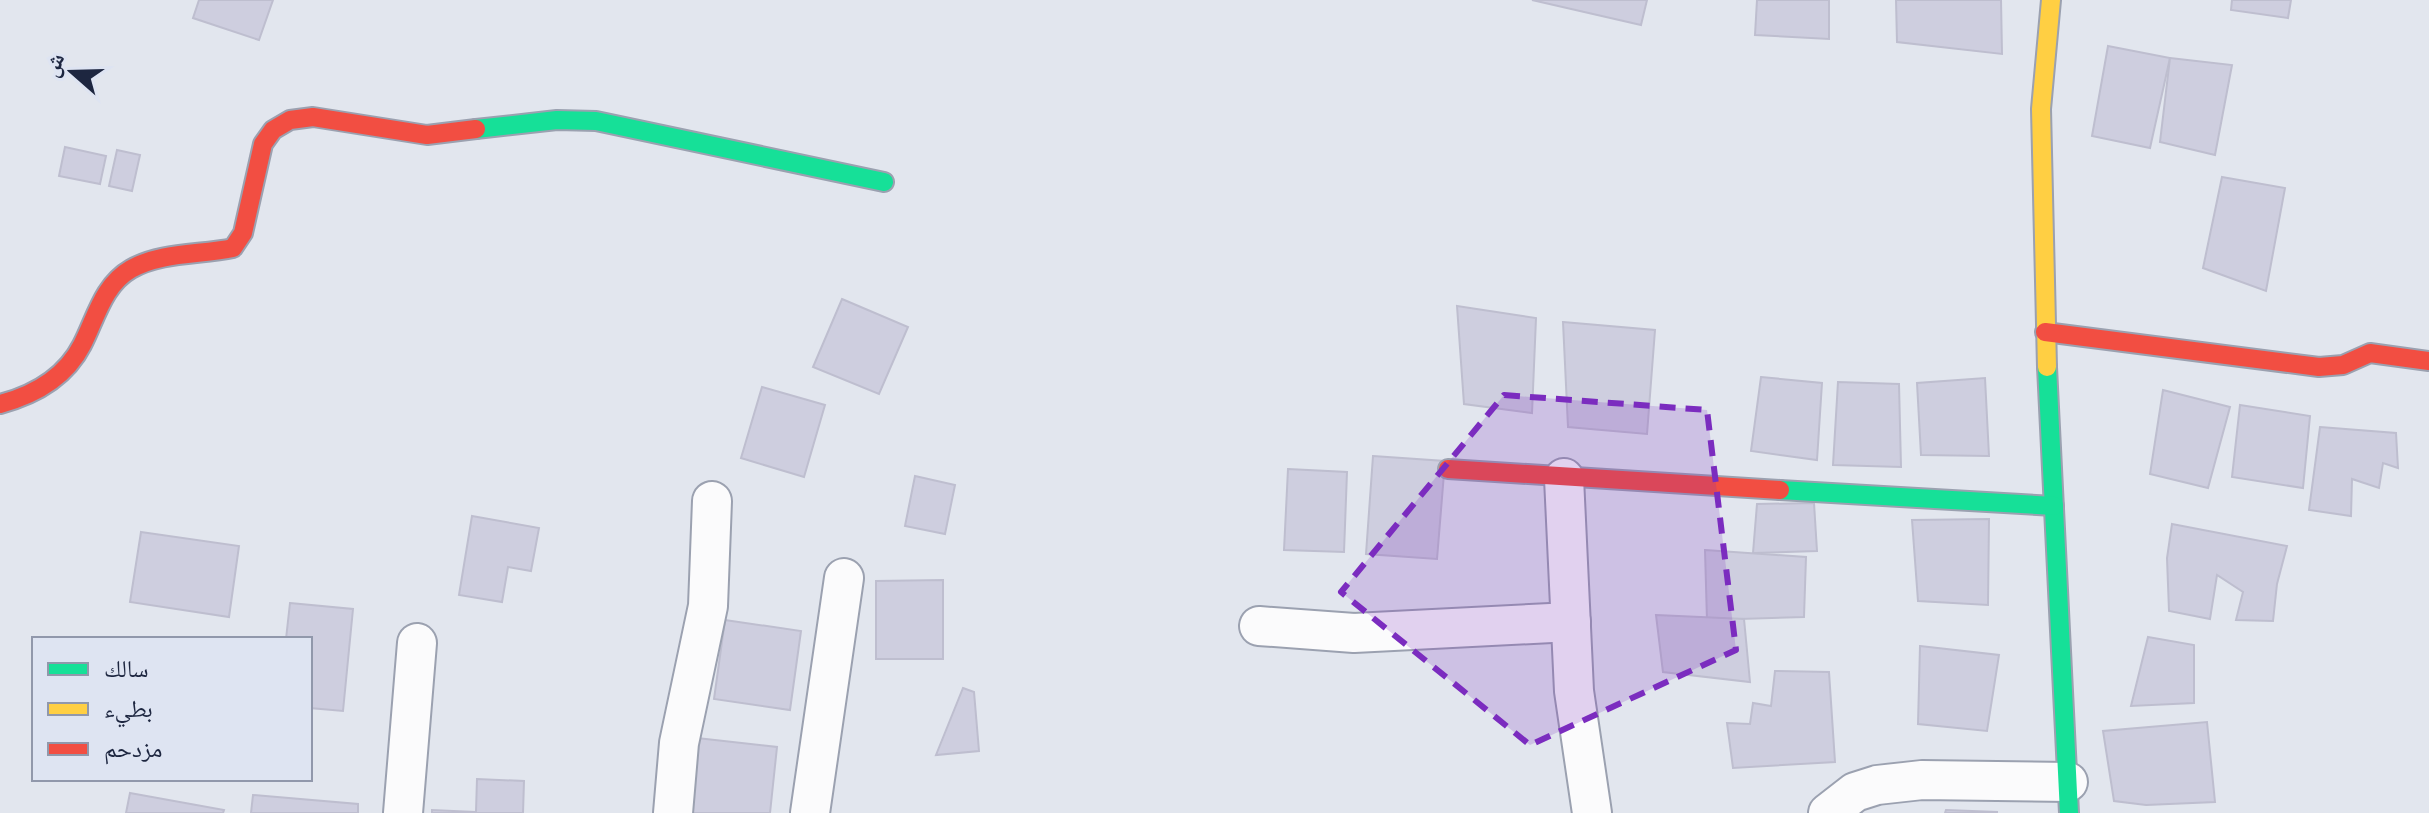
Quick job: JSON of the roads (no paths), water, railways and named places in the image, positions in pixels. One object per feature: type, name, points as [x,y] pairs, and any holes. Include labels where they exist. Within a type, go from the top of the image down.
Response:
[{"type":"street","points":[[1828,813],[1855,792],[1877,785],[1922,780],[2068,797],[2045,332],[2041,109],[2051,0]]},
{"type":"street","points":[[0,404],[35,392],[64,374],[102,300],[122,275],[139,265],[233,248],[243,233],[263,144],[273,130],[290,120],[313,117],[427,135],[557,120],[596,121],[884,182]]},
{"type":"street","points":[[2045,332],[2319,367],[2343,365],[2370,353],[2429,361]]},
{"type":"street","points":[[1448,469],[2054,506]]},
{"type":"street","points":[[1564,478],[1574,691],[1592,813]]},
{"type":"street","points":[[673,813],[679,743],[708,606],[712,501]]},
{"type":"street","points":[[810,813],[844,578]]},
{"type":"street","points":[[1259,626],[1354,633],[1571,622]]},
{"type":"street","points":[[403,813],[417,643]]}]
